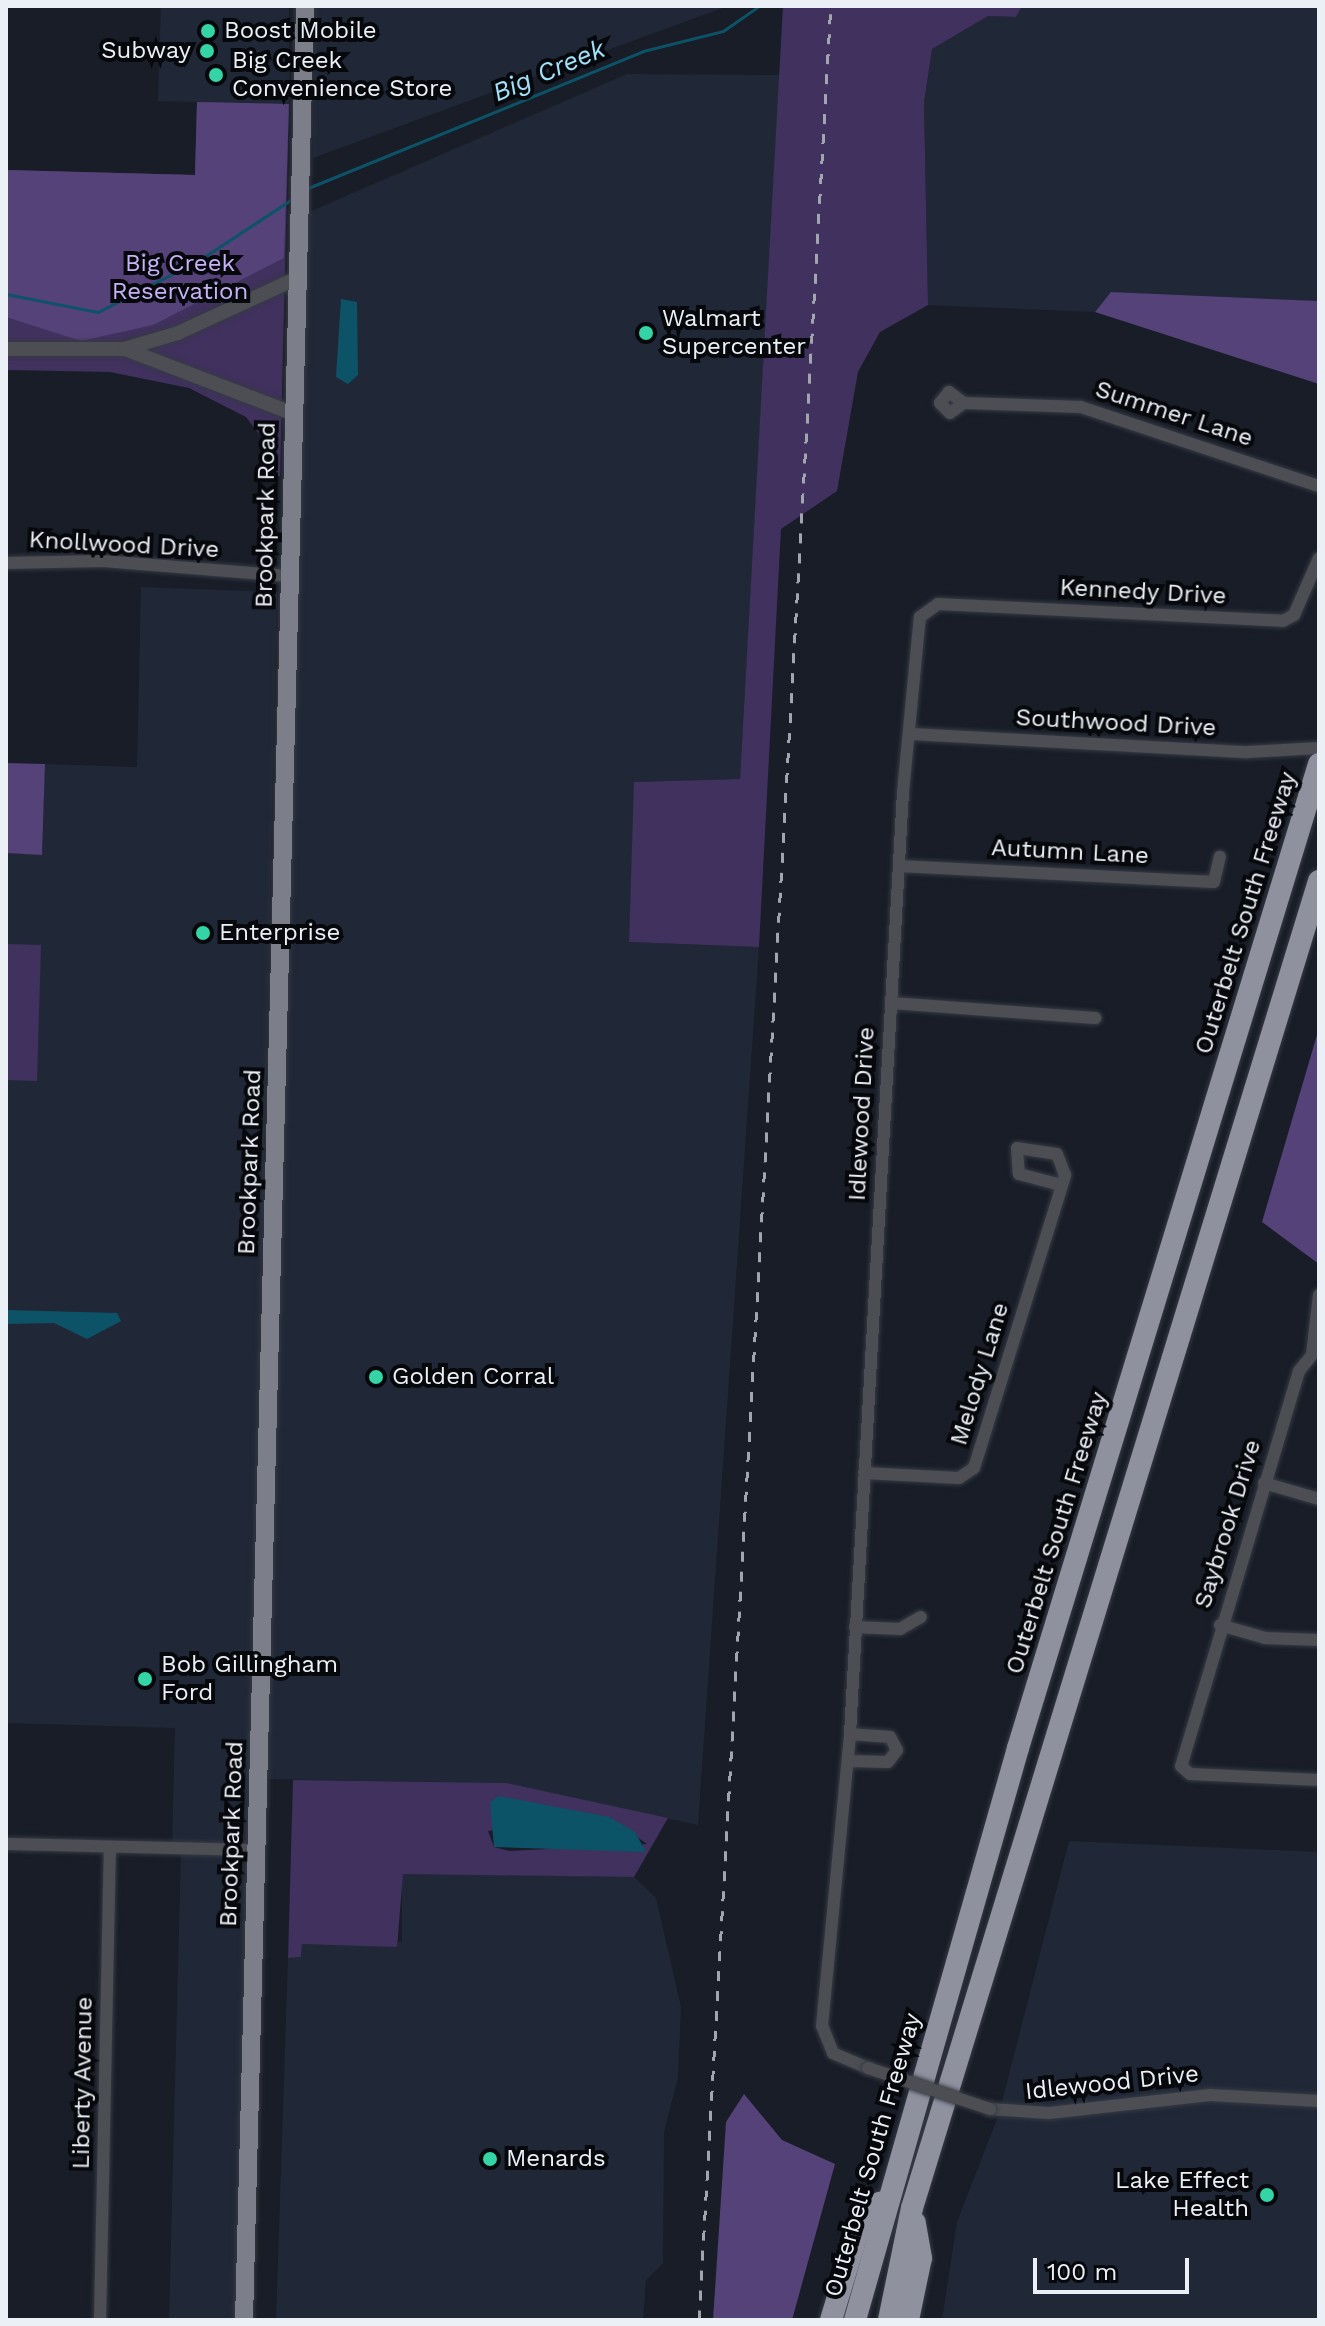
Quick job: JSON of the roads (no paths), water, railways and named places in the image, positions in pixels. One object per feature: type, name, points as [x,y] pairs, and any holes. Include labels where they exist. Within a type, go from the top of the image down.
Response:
[{"type":"highway","name":"Outerbelt South Freeway","points":[[855,2320],[885,2196],[1319,764]]},
{"type":"highway","points":[[889,2320],[912,2208],[1319,881]]},
{"type":"highway","points":[[831,2320],[858,2231],[885,2196]]},
{"type":"highway","points":[[908,2320],[921,2258],[912,2208]]},
{"type":"main road","name":"Brookpark Road","points":[[244,2320],[305,6]]},
{"type":"street","points":[[6,349],[124,349],[178,333],[297,278]]},
{"type":"street","points":[[124,349],[292,413]]},
{"type":"street","name":"Summer Lane","points":[[964,403],[1081,407],[1319,486]]},
{"type":"street","name":"Kennedy Drive","points":[[927,608],[1283,621],[1294,615],[1319,558]]},
{"type":"street","name":"Knollwood Drive","points":[[6,563],[103,561],[288,576]]},
{"type":"street","name":"Idlewood Drive","points":[[927,608],[918,625],[899,866],[850,1734],[823,2035],[838,2056],[990,2109],[1049,2113],[1210,2095],[1319,2101]]},
{"type":"street","name":"Southwood Drive","points":[[911,734],[1281,751],[1319,748]]},
{"type":"street","name":"Autumn Lane","points":[[899,866],[1214,882],[1220,857]]},
{"type":"street","points":[[891,1003],[1095,1018]]},
{"type":"street","points":[[1031,1145],[1064,1157],[1061,1185],[1019,1174],[1017,1148],[1031,1145]]},
{"type":"street","name":"Melody Lane","points":[[864,1473],[959,1478],[974,1468],[1061,1185]]},
{"type":"street","name":"Saybrook Drive","points":[[1319,1295],[1316,1355],[1299,1371],[1188,1727],[1183,1771],[1319,1780]]},
{"type":"street","points":[[1264,1483],[1319,1499]]},
{"type":"street","points":[[855,1627],[900,1629],[921,1617]]},
{"type":"street","points":[[1220,1625],[1265,1638],[1319,1640]]},
{"type":"street","points":[[848,1761],[888,1762],[897,1750],[890,1737],[850,1734]]},
{"type":"street","points":[[6,1844],[255,1850]]},
{"type":"street","name":"Liberty Avenue","points":[[100,2320],[110,1848]]},
{"type":"water","points":[[341,299],[357,302],[358,375],[348,384],[336,377]]},
{"type":"water","points":[[6,1310],[117,1313],[121,1321],[87,1339],[54,1323],[6,1324]]},
{"type":"water","points":[[499,1796],[609,1817],[635,1832],[646,1852],[494,1847],[490,1802]]},
{"type":"waterway","name":"Big Creek","points":[[308,188],[643,51],[723,31],[759,6]]},
{"type":"waterway","name":"Big Creek","points":[[6,294],[98,312],[201,259],[292,199]]},
{"type":"railway","points":[[699,2320],[831,6]]},
{"type":"place","name":"Boost Mobile","points":[[208,31]]},
{"type":"place","name":"Subway","points":[[207,51]]},
{"type":"place","name":"Big Creek Convenience Store","points":[[216,75]]},
{"type":"place","name":"Walmart Supercenter","points":[[646,333]]},
{"type":"place","name":"Enterprise","points":[[203,933]]},
{"type":"place","name":"Golden Corral","points":[[376,1377]]},
{"type":"place","name":"Bob Gillingham Ford","points":[[145,1679]]},
{"type":"place","name":"Menards","points":[[490,2159]]},
{"type":"place","name":"Lake Effect Health","points":[[1267,2195]]},
{"type":"park label","name":"Big Creek Reservation","points":[[180,278]]}]
